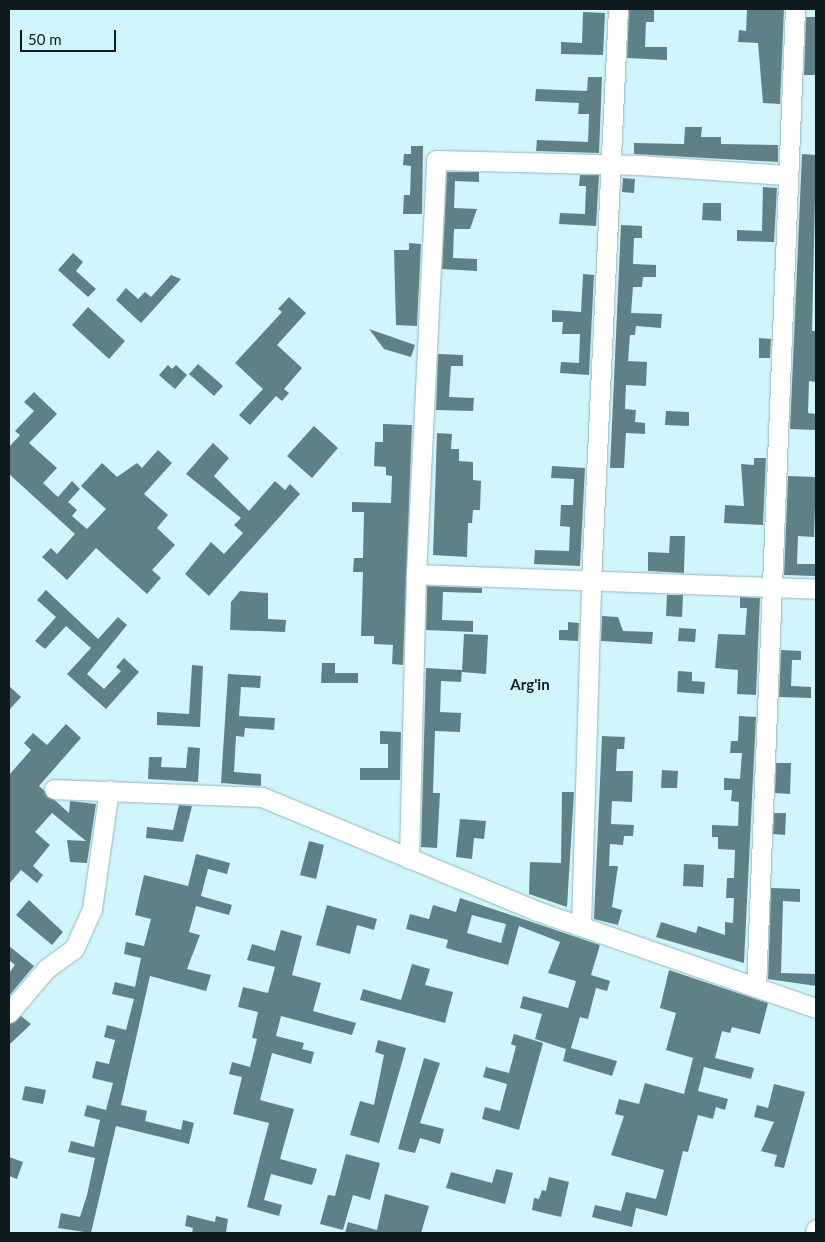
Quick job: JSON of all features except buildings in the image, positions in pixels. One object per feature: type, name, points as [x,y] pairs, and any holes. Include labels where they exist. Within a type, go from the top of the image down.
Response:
[{"type":"street","points":[[581,926],[591,581],[613,165],[618,9]]},
{"type":"street","points":[[756,987],[786,175],[795,9]]},
{"type":"street","points":[[409,859],[416,574],[433,165],[445,157],[786,175]]},
{"type":"street","points":[[416,574],[816,588]]},
{"type":"street","points":[[54,789],[262,797],[409,859],[581,926],[816,1008]]},
{"type":"street","points":[[9,1012],[46,969],[74,949],[92,909],[109,790]]},
{"type":"street","points":[[815,1233],[816,1229]]},
{"type":"district","name":"Arg'in","points":[[530,685]]}]
